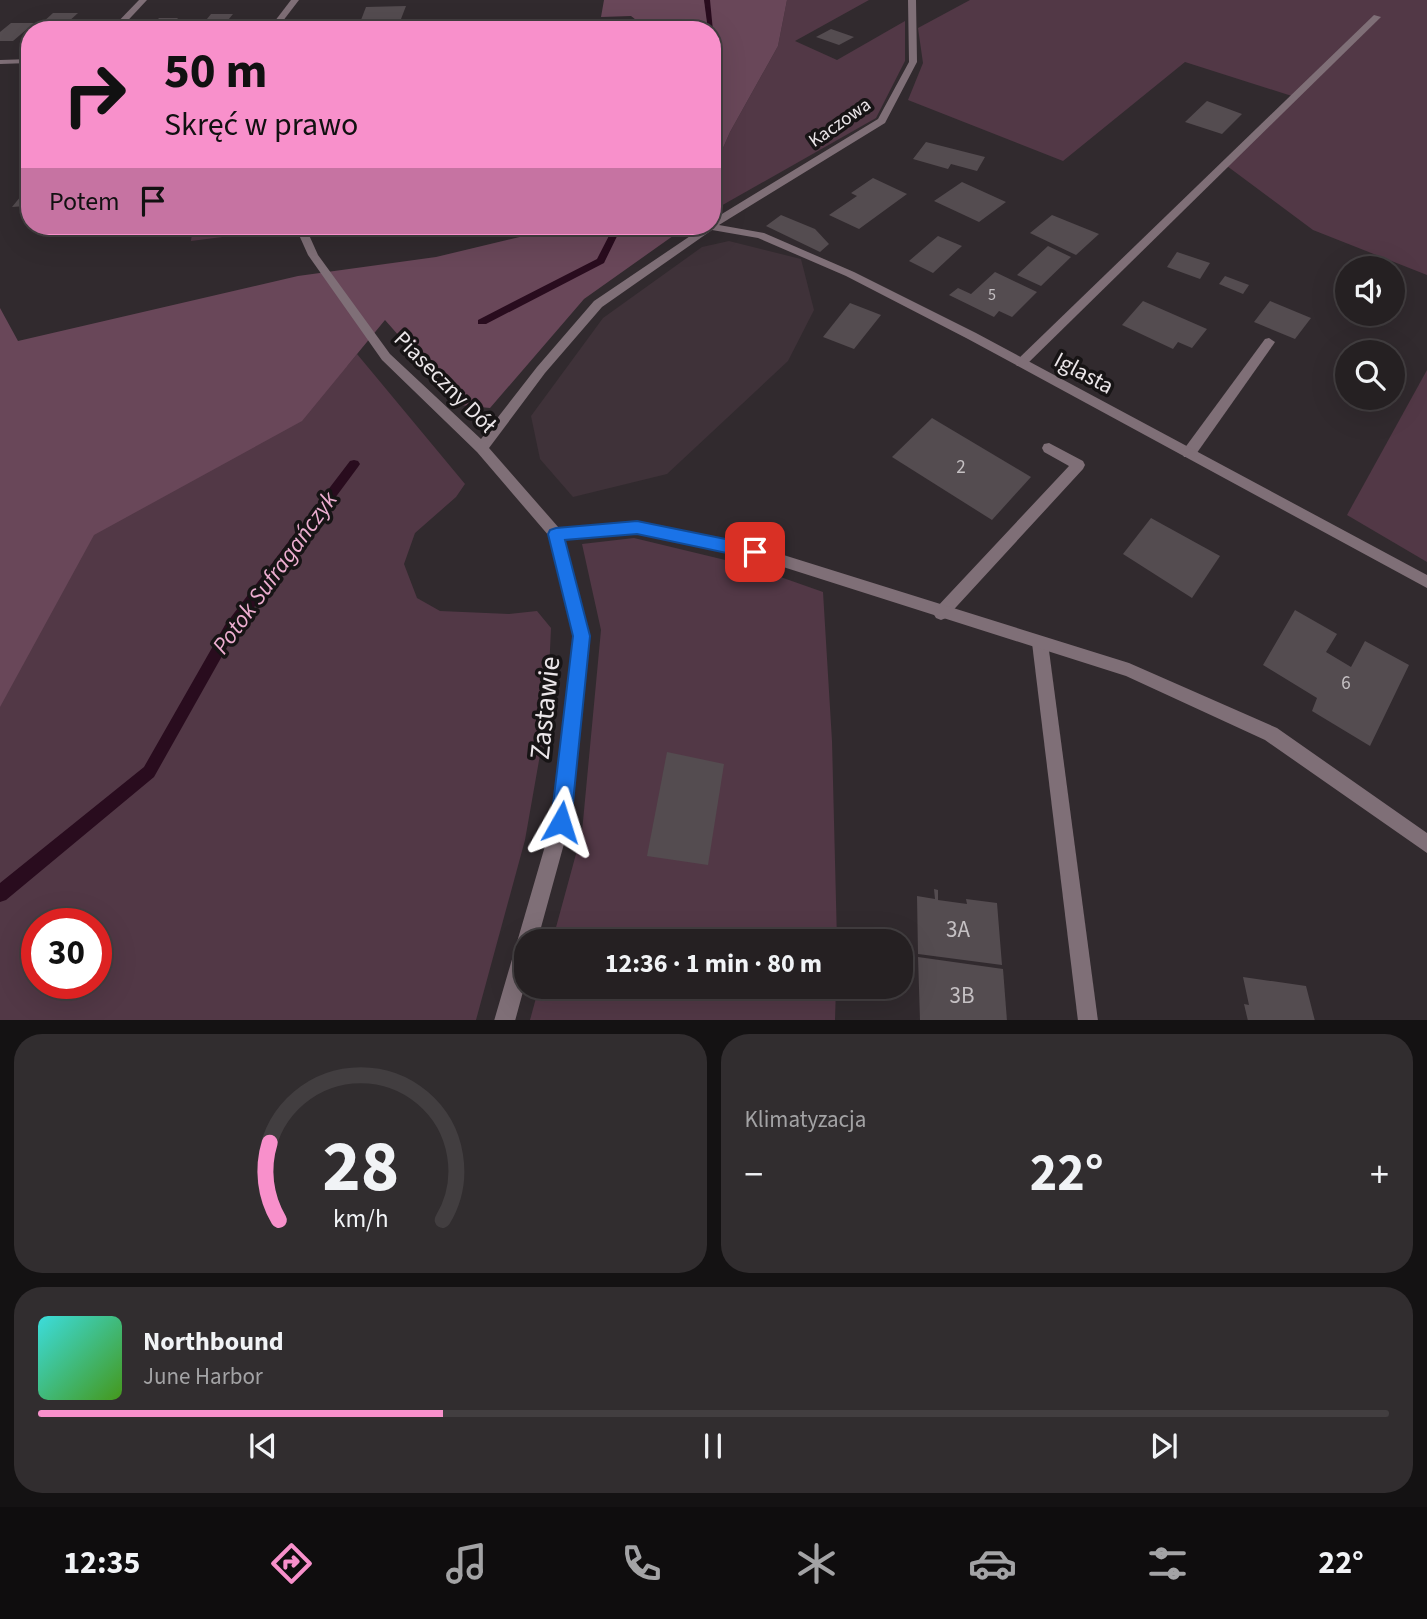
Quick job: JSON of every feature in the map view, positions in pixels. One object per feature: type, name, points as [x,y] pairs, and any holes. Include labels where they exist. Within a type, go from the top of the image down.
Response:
[{"type":"street","points":[[123,21],[143,0]]},
{"type":"street","points":[[279,21],[295,0]]},
{"type":"street","name":"Kaczowa","points":[[721,220],[882,121],[913,62],[912,0]]},
{"type":"street","points":[[1021,363],[1377,17]]},
{"type":"street","points":[[0,62],[21,61]]},
{"type":"street","name":"Iglasta","points":[[721,228],[760,235],[832,265],[1021,363],[1427,582]]},
{"type":"street","name":"Piaseczny Dół","points":[[304,235],[313,254],[386,357],[482,448],[520,494]]},
{"type":"street","name":"Kaczowa","points":[[482,448],[541,370],[598,304],[698,235]]},
{"type":"street","points":[[1189,453],[1269,342]]},
{"type":"street","points":[[941,612],[1078,465],[1049,449]]},
{"type":"street","name":"Zastawie","points":[[504,1020],[561,822],[582,636],[556,534],[520,494]]},
{"type":"street","points":[[556,534],[637,527],[755,552],[1129,670],[1270,734],[1427,844]]},
{"type":"street","points":[[1040,643],[1088,1020]]},
{"type":"shaded area","points":[[604,0],[787,0],[778,46],[721,152],[721,21],[637,21],[631,16],[601,17]]},
{"type":"shaded area","points":[[787,0],[869,0],[795,41],[837,60],[905,21],[905,61],[876,118],[721,206],[721,152],[778,46]]},
{"type":"shaded area","points":[[970,0],[1427,0],[1427,275],[1405,266],[1405,256],[1379,256],[1313,230],[1227,166],[1295,97],[1185,62],[1063,161],[908,100],[923,63],[918,28]]},
{"type":"shaded area","points":[[192,235],[238,235],[191,241]]},
{"type":"shaded area","points":[[528,235],[674,235],[584,299],[490,408],[460,405],[385,320],[302,421],[94,535],[0,707],[0,308],[18,341],[298,276],[436,257]]},
{"type":"shaded area","points":[[729,241],[801,259],[814,310],[788,361],[667,474],[573,497],[540,459],[531,416],[603,318],[702,247]]},
{"type":"shaded area","points":[[357,354],[465,484],[456,497],[415,533],[404,564],[417,598],[440,611],[509,614],[537,611],[551,628],[547,715],[525,840],[476,1020],[0,1020],[0,416],[347,366]]},
{"type":"shaded area","points":[[1427,370],[1427,562],[1347,515]]},
{"type":"shaded area","points":[[634,538],[746,565],[823,592],[832,741],[837,929],[556,929],[582,832],[601,630],[582,544]]},
{"type":"shaded area","points":[[536,999],[836,999],[835,1020],[530,1020]]},
{"type":"building","points":[[406,6],[401,19],[361,20],[366,7]]},
{"type":"building","points":[[53,13],[78,13],[69,21],[44,21]]},
{"type":"building","points":[[211,14],[233,14],[227,21],[205,21]]},
{"type":"building","points":[[159,18],[178,18],[176,21],[156,21]]},
{"type":"building","points":[[11,23],[21,23],[21,34],[13,41],[0,41],[0,32]]},
{"type":"building","points":[[831,29],[854,37],[839,45],[816,37]]},
{"type":"building","points":[[1207,101],[1242,114],[1222,134],[1185,122]]},
{"type":"building","points":[[926,142],[985,157],[977,171],[951,164],[948,169],[913,159]]},
{"type":"building","points":[[873,178],[907,194],[859,229],[829,215],[857,196],[851,193]]},
{"type":"building","points":[[962,182],[1006,202],[979,222],[934,201]]},
{"type":"building","points":[[21,196],[21,206],[12,207]]},
{"type":"building","points":[[781,215],[815,229],[829,244],[820,252],[766,226]]},
{"type":"building","points":[[1052,215],[1099,234],[1076,255],[1030,233]]},
{"type":"building","points":[[938,236],[962,246],[933,273],[909,261]]},
{"type":"building","points":[[1048,246],[1071,257],[1041,286],[1017,275]]},
{"type":"building","points":[[1177,252],[1210,263],[1200,279],[1167,267]]},
{"type":"building","points":[[995,272],[1037,292],[1012,317],[999,311],[994,317],[949,295],[958,288],[971,294]]},
{"type":"building","points":[[1225,276],[1249,285],[1243,294],[1219,284]]},
{"type":"building","points":[[1143,301],[1207,329],[1192,348],[1178,342],[1173,349],[1122,325]]},
{"type":"building","points":[[1270,301],[1311,318],[1295,339],[1254,322]]},
{"type":"building","points":[[850,303],[881,315],[854,349],[823,337]]},
{"type":"building","points":[[932,418],[1031,477],[992,520],[892,457]]},
{"type":"building","points":[[1151,518],[1220,556],[1192,598],[1123,554]]},
{"type":"building","points":[[1295,610],[1337,634],[1326,652],[1351,667],[1365,641],[1409,665],[1370,746],[1312,711],[1317,698],[1263,665]]},
{"type":"building","points":[[667,752],[724,764],[708,865],[647,856]]},
{"type":"building","points":[[934,889],[938,890],[938,900],[967,904],[966,899],[997,903],[1002,965],[918,954],[917,896],[935,899]]},
{"type":"building","points":[[918,957],[1003,969],[1007,1020],[920,1020]]},
{"type":"building","points":[[1243,977],[1306,986],[1315,1020],[1248,1020],[1244,1004],[1249,1005]]},
{"type":"waterway","name":"Potok Sufragańczyk","points":[[707,0],[710,21]]},
{"type":"waterway","name":"Potok Sufragańczyk","points":[[482,322],[601,261],[614,235]]},
{"type":"waterway","name":"Potok Sufragańczyk","points":[[0,894],[149,772],[230,629],[354,464]]},
{"type":"route","points":[[561,822],[582,636],[556,534],[637,527],[755,552]]}]
